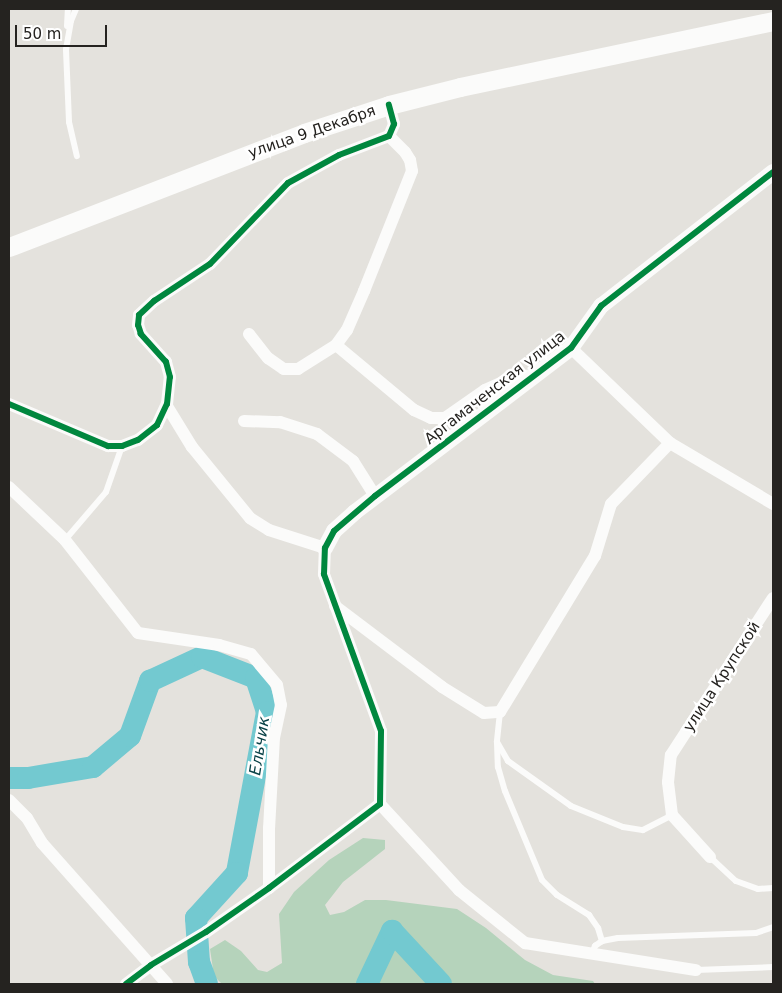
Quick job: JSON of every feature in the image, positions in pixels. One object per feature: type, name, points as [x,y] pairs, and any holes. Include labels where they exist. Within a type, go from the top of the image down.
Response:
[{"type":"main road","name":"улица 9 Декабря","points":[[9,247],[304,133],[389,105],[460,87],[773,21]]},
{"type":"street","points":[[9,404],[108,446],[122,446],[138,440],[157,425],[167,406],[170,377],[166,362],[140,334],[138,325],[139,315],[154,301],[210,264],[288,184],[340,156],[389,136],[394,124],[389,105]]},
{"type":"street","points":[[249,334],[268,358],[284,369],[298,369],[336,345],[346,330],[364,291],[412,171],[410,160],[389,136]]},
{"type":"street","name":"Аргамаченская улица","points":[[325,548],[334,531],[375,496],[570,348],[601,306],[773,172]]},
{"type":"street","points":[[336,345],[414,410],[431,418],[444,418],[485,390],[502,382],[536,374]]},
{"type":"street","points":[[570,348],[670,443],[773,504]]},
{"type":"street","points":[[167,406],[192,447],[250,518],[269,530],[325,548],[324,574],[381,731],[380,804],[459,890],[525,942],[696,970]]},
{"type":"street","points":[[244,421],[280,422],[317,434],[353,461],[375,496]]},
{"type":"street","points":[[335,605],[442,687],[484,713],[500,712],[595,556],[610,504],[670,443]]},
{"type":"street","points":[[9,487],[65,540],[138,633],[219,645],[251,654],[277,685],[281,705],[274,737],[269,828],[269,888]]},
{"type":"street","name":"улица Крупской","points":[[672,815],[668,782],[671,755],[773,598]]},
{"type":"street","points":[[9,800],[28,818],[42,843],[167,984]]},
{"type":"street","points":[[126,984],[151,965],[206,932],[269,888],[380,804]]},
{"type":"street","points":[[672,815],[710,857]]},
{"type":"lane","points":[[68,9],[66,50],[69,122],[77,156]]},
{"type":"lane","points":[[66,50],[71,21],[76,9]]},
{"type":"lane","points":[[65,540],[106,492],[122,446]]},
{"type":"lane","points":[[500,712],[497,742],[498,767],[542,880],[557,896],[589,916],[598,928],[602,941]]},
{"type":"lane","points":[[497,742],[508,761],[571,806],[623,827],[643,830],[672,815]]},
{"type":"lane","points":[[710,857],[736,881],[758,889],[773,888]]},
{"type":"lane","points":[[592,953],[595,946],[602,941],[645,935],[756,933],[773,927]]},
{"type":"lane","points":[[696,970],[773,967]]},
{"type":"green space","points":[[363,838],[385,840],[385,849],[343,882],[325,905],[330,915],[344,912],[365,900],[386,900],[457,909],[486,928],[525,960],[553,975],[593,981],[595,984],[222,984],[214,976],[210,949],[225,940],[241,951],[258,970],[267,972],[282,963],[279,914],[294,892],[329,860]]},
{"type":"waterway","name":"Ельчик","points":[[9,778],[28,778],[93,767],[130,736],[150,681],[202,657],[256,678],[267,712],[237,873],[196,918],[199,962],[207,984]]},
{"type":"waterway","name":"Ельчик","points":[[367,984],[392,931],[441,984]]},
{"type":"cycle path","points":[[9,404],[108,446],[122,446],[138,440],[157,425],[167,404],[170,377],[166,362],[141,334],[138,325],[139,315],[154,301],[210,264],[288,183],[339,155],[389,136],[394,124],[389,105]]},
{"type":"cycle path","points":[[126,984],[151,965],[206,932],[269,888],[380,804],[381,731],[324,574],[325,548],[334,531],[375,496],[571,348],[601,306],[773,172]]}]
